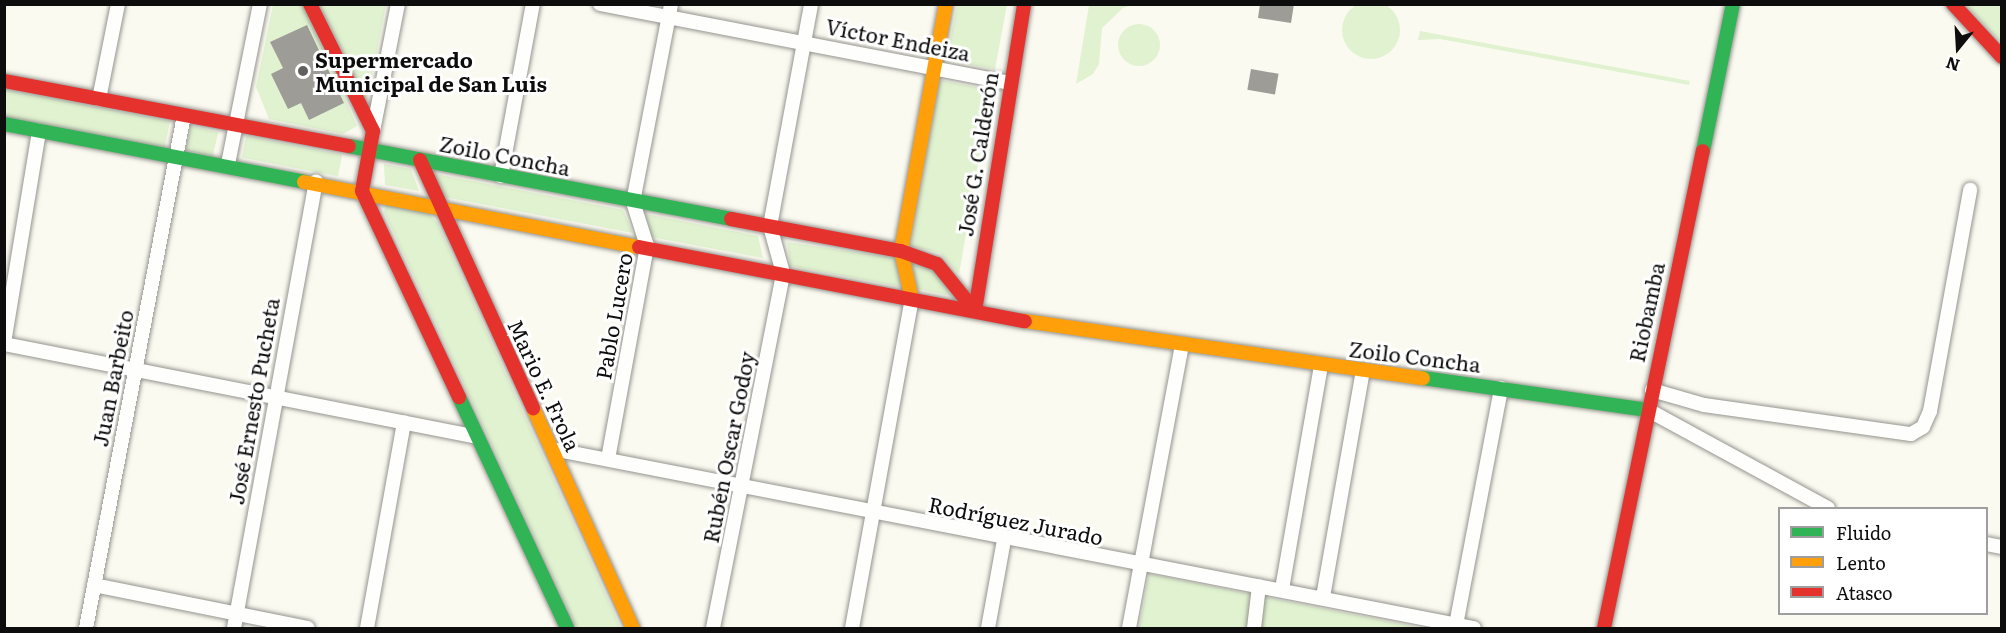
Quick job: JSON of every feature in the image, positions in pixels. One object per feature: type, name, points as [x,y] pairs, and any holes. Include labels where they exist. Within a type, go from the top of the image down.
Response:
[{"type":"street","points":[[99,99],[118,4]]},
{"type":"street","points":[[228,164],[260,4]]},
{"type":"street","points":[[310,4],[373,131]]},
{"type":"street","points":[[398,4],[362,191],[474,436],[567,628]]},
{"type":"street","points":[[501,176],[533,4]]},
{"type":"street","name":"Víctor Endeiza","points":[[600,4],[670,11],[804,43],[934,66],[1010,83]]},
{"type":"street","points":[[783,273],[770,226],[812,4]]},
{"type":"street","points":[[852,628],[912,299],[900,251],[946,4]]},
{"type":"street","name":"José G. Calderón","points":[[975,311],[1024,4]]},
{"type":"street","name":"Riobamba","points":[[1604,628],[1733,4]]},
{"type":"street","points":[[1953,4],[2001,57]]},
{"type":"street","name":"Pablo Lucero","points":[[608,459],[647,246],[633,202],[670,11]]},
{"type":"street","name":"Zoilo Concha","points":[[4,81],[900,251],[937,264],[975,311]]},
{"type":"street","name":"Juan Barbeito","points":[[86,628],[184,115]]},
{"type":"street","name":"Zoilo Concha","points":[[4,124],[228,164],[975,311],[1182,346],[1322,366],[1501,387],[1648,410],[1826,507]]},
{"type":"street","points":[[39,131],[4,343],[135,371],[474,436]]},
{"type":"street","name":"Mario E. Frola","points":[[420,160],[633,628]]},
{"type":"street","name":"José Ernesto Pucheta","points":[[235,621],[274,398],[316,182]]},
{"type":"street","points":[[1652,390],[1704,405],[1911,434],[1923,427],[1930,411],[1970,190]]},
{"type":"street","name":"Rubén Oscar Godoy","points":[[713,628],[743,486],[783,273]]},
{"type":"street","points":[[1129,628],[1182,346]]},
{"type":"street","points":[[1282,590],[1322,366]]},
{"type":"street","points":[[1323,597],[1364,371]]},
{"type":"street","points":[[1456,625],[1501,387]]},
{"type":"street","points":[[368,628],[404,422]]},
{"type":"street","name":"Rodríguez Jurado","points":[[552,449],[1004,540],[1323,597],[1474,628]]},
{"type":"street","points":[[988,628],[1004,540]]},
{"type":"street","points":[[94,585],[235,621],[308,628]]},
{"type":"street","points":[[1254,628],[1259,586]]},
{"type":"green space","points":[[1371,1],[1382,3],[1392,9],[1398,19],[1400,30],[1398,41],[1392,51],[1382,57],[1371,59],[1360,57],[1350,51],[1344,41],[1342,30],[1344,19],[1350,9],[1360,3]]},
{"type":"green space","points":[[273,5],[303,5],[357,126],[343,134],[269,119],[256,87]]},
{"type":"green space","points":[[319,5],[386,5],[367,100]]},
{"type":"green space","points":[[957,5],[1007,5],[995,69],[946,61]]},
{"type":"green space","points":[[1089,5],[1133,5],[1123,8],[1102,28],[1099,64],[1093,74],[1076,84]]},
{"type":"green space","points":[[1966,5],[2001,5],[2001,42]]},
{"type":"green space","points":[[1139,24],[1147,25],[1154,30],[1159,37],[1159,53],[1154,60],[1147,65],[1139,66],[1131,65],[1124,60],[1119,53],[1118,45],[1119,37],[1124,30],[1131,25]]},
{"type":"green space","points":[[1420,31],[1690,81],[1689,85],[1440,39],[1418,40]]},
{"type":"green space","points":[[940,80],[991,90],[959,274],[940,253],[911,246]]},
{"type":"green space","points":[[4,89],[170,121],[165,148],[4,117]]},
{"type":"green space","points":[[191,126],[218,132],[213,157],[185,150]]},
{"type":"green space","points":[[246,136],[342,155],[338,176],[242,158]]},
{"type":"green space","points":[[384,164],[411,169],[419,191],[385,185]]},
{"type":"green space","points":[[435,174],[623,210],[633,233],[444,197]]},
{"type":"green space","points":[[386,202],[424,209],[437,222],[621,628],[577,628],[384,212]]},
{"type":"green space","points":[[646,214],[758,236],[763,258],[651,237]]},
{"type":"green space","points":[[787,242],[895,258],[901,287],[790,266]]},
{"type":"green space","points":[[912,263],[926,266],[937,274],[952,296],[918,289]]},
{"type":"green space","points":[[1149,574],[1422,628],[1139,628]]},
{"type":"building","points":[[1260,4],[1294,4],[1291,23],[1258,18]]},
{"type":"building","name":"Supermercado Municipal de San Luis","points":[[307,25],[344,103],[309,120],[301,103],[288,109],[271,74],[283,68],[270,42]]},
{"type":"building","points":[[1251,69],[1279,74],[1275,95],[1247,90]]},
{"type":"traffic: fast","points":[[1703,151],[1733,4]]},
{"type":"traffic: fast","points":[[4,124],[304,182]]},
{"type":"traffic: fast","points":[[349,146],[731,219]]},
{"type":"traffic: fast","points":[[1423,378],[1648,410]]},
{"type":"traffic: fast","points":[[459,397],[567,628]]},
{"type":"traffic: slow","points":[[912,299],[901,251],[946,4]]},
{"type":"traffic: slow","points":[[304,182],[639,247]]},
{"type":"traffic: slow","points":[[1025,321],[1423,378]]},
{"type":"traffic: slow","points":[[533,408],[633,628]]},
{"type":"traffic: jam","points":[[310,4],[373,131],[362,191],[459,397]]},
{"type":"traffic: jam","points":[[975,311],[1024,4]]},
{"type":"traffic: jam","points":[[1953,4],[2002,57]]},
{"type":"traffic: jam","points":[[4,81],[349,146]]},
{"type":"traffic: jam","points":[[1604,628],[1703,151]]},
{"type":"traffic: jam","points":[[420,160],[533,408]]},
{"type":"traffic: jam","points":[[731,219],[901,251],[937,264],[975,311]]},
{"type":"traffic: jam","points":[[639,247],[1025,321]]},
{"type":"place","name":"Supermercado Municipal de San Luis","points":[[303,71]]}]
